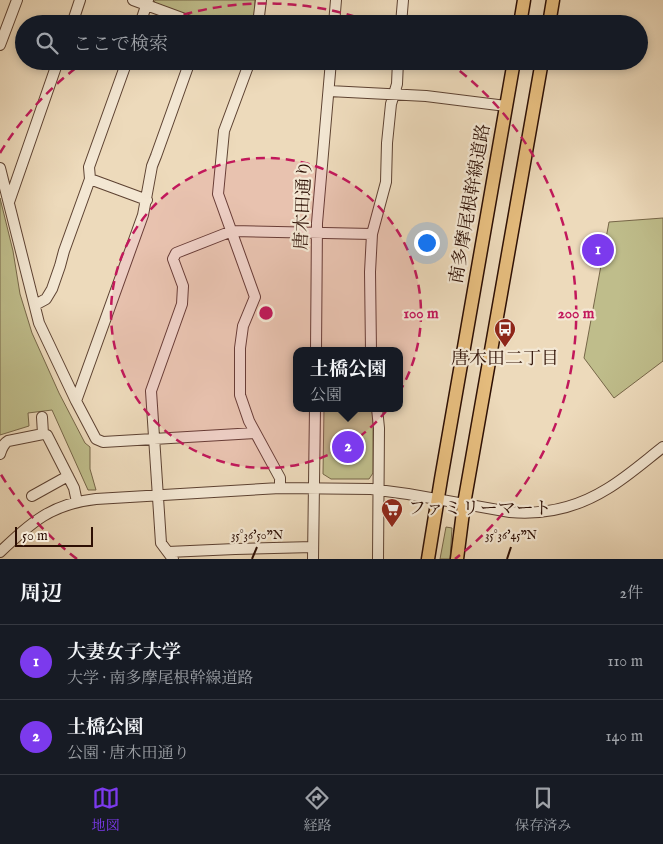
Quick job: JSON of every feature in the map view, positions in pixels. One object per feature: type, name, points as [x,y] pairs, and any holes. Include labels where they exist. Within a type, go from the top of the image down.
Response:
[{"type":"main road","points":[[522,15],[524,0]]},
{"type":"main road","points":[[550,15],[553,0]]},
{"type":"main road","name":"南多摩尾根幹線道路","points":[[428,559],[512,70]]},
{"type":"main road","points":[[457,559],[464,504],[540,70]]},
{"type":"street","points":[[0,45],[17,0]]},
{"type":"street","points":[[75,15],[80,0]]},
{"type":"street","points":[[133,0],[148,2],[178,15]]},
{"type":"street","points":[[259,15],[261,0]]},
{"type":"street","points":[[335,15],[336,0]]},
{"type":"street","points":[[402,15],[403,0]]},
{"type":"street","points":[[143,15],[148,2]]},
{"type":"street","points":[[9,203],[55,70]]},
{"type":"street","points":[[35,305],[46,299],[56,280],[64,251],[90,179],[89,166],[123,70]]},
{"type":"street","points":[[76,401],[143,215],[154,161],[187,70]]},
{"type":"street","points":[[247,70],[224,130],[218,194],[255,297],[243,326],[240,348],[240,395],[248,421],[280,478],[280,488]]},
{"type":"street","name":"唐木田通り","points":[[316,347],[317,223],[330,70]]},
{"type":"street","points":[[371,347],[370,272],[372,234],[386,182],[387,143],[397,70]]},
{"type":"street","points":[[328,92],[426,96],[506,106]]},
{"type":"street","points":[[0,168],[39,323],[95,438],[103,442],[255,433]]},
{"type":"street","points":[[90,179],[147,200]]},
{"type":"street","points":[[312,547],[235,548],[170,556],[161,543],[151,391],[182,304],[183,286],[173,259],[176,253],[232,231],[372,234]]},
{"type":"street","points":[[313,559],[315,412]]},
{"type":"street","points":[[377,412],[379,428],[378,559]]},
{"type":"street","points":[[42,417],[43,434]]},
{"type":"street","points":[[0,454],[5,443],[43,434],[47,435],[74,488],[77,502]]},
{"type":"street","points":[[0,550],[44,514],[77,502],[96,499],[280,488],[378,489],[523,514],[556,510],[591,499],[609,488],[663,447]]},
{"type":"street","points":[[32,496],[68,476]]},
{"type":"shaded area","points":[[155,0],[255,0],[254,15],[185,15],[154,3]]},
{"type":"shaded area","points":[[0,198],[13,251],[20,294],[32,333],[59,393],[85,443],[90,447],[90,469],[96,490],[88,490],[52,410],[28,413],[29,426],[0,435]]},
{"type":"shaded area","points":[[663,218],[663,361],[614,398],[584,358],[609,222]]},
{"type":"shaded area","points":[[324,412],[372,412],[373,473],[369,479],[331,479],[323,474]]},
{"type":"shaded area","points":[[446,527],[452,528],[450,559],[440,559]]},
{"type":"place","name":"大妻女子大学","points":[[598,250]]},
{"type":"place","name":"唐木田二丁目","points":[[505,348]]},
{"type":"place","name":"土橋公園","points":[[348,447]]},
{"type":"place","name":"ファミリーマート","points":[[392,528]]}]
